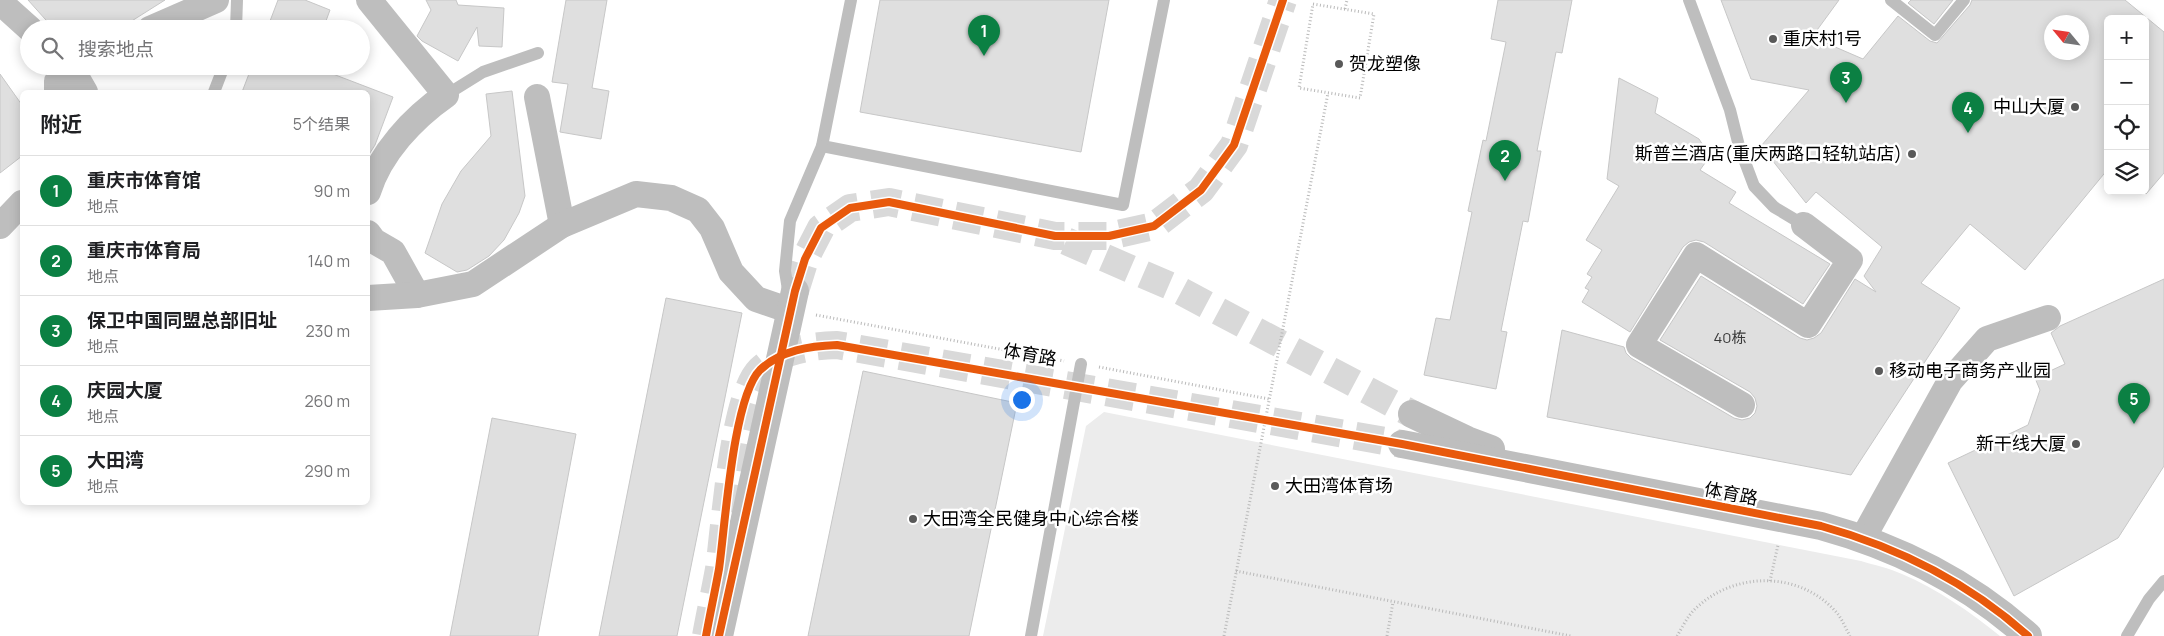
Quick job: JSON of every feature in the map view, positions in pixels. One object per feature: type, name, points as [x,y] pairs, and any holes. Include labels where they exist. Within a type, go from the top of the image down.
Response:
[{"type":"street","points":[[170,20],[216,0]]},
{"type":"street","points":[[369,0],[446,95],[424,110],[392,147],[370,185]]},
{"type":"street","points":[[0,2],[20,20]]},
{"type":"street","points":[[57,90],[57,81],[62,75]]},
{"type":"street","points":[[75,75],[84,90]]},
{"type":"street","points":[[537,96],[562,225]]},
{"type":"street","points":[[370,298],[417,295],[474,284],[562,225],[636,194],[671,198],[698,210],[712,228],[732,272],[756,299],[793,301],[719,636]]},
{"type":"street","points":[[0,226],[20,205]]},
{"type":"street","points":[[1742,405],[1639,345],[1696,255],[1808,325],[1850,260],[1804,225]]},
{"type":"street","points":[[370,236],[374,241],[393,252],[417,295]]},
{"type":"street","points":[[1863,538],[1950,381],[1987,339],[2048,318]]},
{"type":"street","points":[[1412,414],[1467,440],[1570,477]]},
{"type":"street","name":"体育路","points":[[1402,444],[1821,526],[1863,538],[1915,560],[1957,584],[1994,608],[2028,636]]},
{"type":"lane","points":[[236,20],[237,0]]},
{"type":"lane","points":[[793,301],[785,271],[790,221],[822,146],[851,0]]},
{"type":"lane","points":[[822,146],[1123,205],[1164,0]]},
{"type":"lane","points":[[1689,0],[1730,110],[1739,146],[1754,186],[1774,207],[1804,225]]},
{"type":"lane","points":[[1891,0],[1935,35],[1964,0]]},
{"type":"lane","points":[[446,95],[483,72],[538,53]]},
{"type":"lane","points":[[215,90],[221,75]]},
{"type":"lane","points":[[1031,636],[1082,364]]},
{"type":"lane","points":[[2127,636],[2149,599],[2164,581]]},
{"type":"path","points":[[1345,9],[1346,0]]},
{"type":"path","points":[[1313,4],[1345,9],[1374,14],[1360,98],[1299,88],[1313,4]]},
{"type":"path","points":[[1224,636],[1328,92]]},
{"type":"path","points":[[1770,581],[1783,520]]},
{"type":"path","points":[[1236,571],[1571,636]]},
{"type":"path","points":[[1677,636],[1693,611],[1719,591],[1749,580],[1782,581],[1812,592],[1837,613],[1850,636]]},
{"type":"path","points":[[1387,636],[1394,602]]},
{"type":"shaded area","name":"大田湾体育场","points":[[1104,412],[1861,561],[1897,572],[1941,594],[2000,636],[1043,636],[1086,426]]},
{"type":"building","points":[[28,0],[165,0],[133,20],[46,20]]},
{"type":"building","points":[[278,0],[305,0],[330,10],[326,20],[270,20]]},
{"type":"building","points":[[426,0],[456,0],[458,5],[504,8],[502,47],[479,46],[477,27],[458,61],[422,41],[417,36],[431,10]]},
{"type":"building","points":[[566,0],[607,0],[592,88],[609,91],[601,139],[560,132],[568,84],[552,82]]},
{"type":"building","points":[[880,0],[1109,0],[1081,152],[860,112]]},
{"type":"building","points":[[1498,0],[1572,0],[1562,53],[1556,52],[1537,151],[1541,151],[1528,222],[1523,221],[1501,331],[1507,332],[1496,389],[1424,375],[1436,318],[1450,320],[1472,212],[1468,211],[1483,140],[1486,141],[1506,42],[1491,39]]},
{"type":"building","points":[[1721,0],[1839,0],[1812,37],[1863,59],[1898,16],[1930,41],[1937,43],[1970,5],[1972,0],[2125,0],[2143,15],[2104,15],[2104,174],[2025,270],[1970,224],[1921,283],[1960,308],[1851,475],[1547,417],[1562,330],[1624,347],[1626,353],[1631,358],[1734,418],[1742,420],[1750,418],[1755,413],[1757,406],[1755,398],[1750,392],[1660,340],[1701,276],[1800,338],[1807,340],[1821,333],[1855,279],[1876,292],[1864,276],[1882,247],[1816,192],[1806,203],[1761,146],[1809,90],[1751,79]]},
{"type":"building","points":[[1911,0],[1953,0],[1934,24],[1908,3]]},
{"type":"building","points":[[2149,20],[2164,32],[2164,173],[2149,190]]},
{"type":"building","points":[[0,74],[20,102],[20,158],[0,173]]},
{"type":"building","points":[[249,75],[336,75],[393,97],[375,145],[370,153],[370,90],[243,90]]},
{"type":"building","points":[[1619,78],[1658,98],[1655,113],[1699,139],[1710,156],[1700,170],[1736,192],[1729,203],[1830,264],[1803,304],[1704,242],[1696,240],[1689,242],[1683,247],[1630,332],[1582,302],[1589,290],[1585,288],[1592,277],[1587,274],[1602,250],[1586,240],[1619,186],[1607,179]]},
{"type":"building","points":[[512,91],[525,196],[519,213],[504,240],[489,256],[467,270],[457,272],[425,253],[442,204],[461,171],[491,136],[486,94]]},
{"type":"building","name":"新干线大厦","points":[[2164,279],[2164,466],[2118,538],[2014,596],[1948,463],[2028,425],[2040,390],[2035,378],[2065,364],[2051,333],[2060,326]]},
{"type":"building","points":[[666,298],[742,313],[677,636],[599,636]]},
{"type":"building","name":"大田湾全民健身中心综合楼","points":[[863,371],[1017,403],[969,636],[808,636]]},
{"type":"building","points":[[492,418],[576,434],[538,636],[450,636]]},
{"type":"tunnel","points":[[795,291],[805,259],[821,228],[850,208],[889,202],[1055,236],[1109,236],[1154,226],[1201,190],[1234,145],[1283,0]]},
{"type":"tunnel","points":[[1066,241],[1177,289],[1412,414]]},
{"type":"tunnel","points":[[706,636],[719,569],[727,495],[743,407],[751,385],[760,370],[768,363],[796,350],[837,345],[1402,444]]},
{"type":"cycle path","points":[[719,636],[795,291],[805,259],[821,228],[850,208],[889,202],[1055,236],[1109,236],[1154,226],[1201,190],[1234,145],[1283,0]]},
{"type":"cycle path","points":[[706,636],[719,569],[727,495],[737,434],[743,407],[751,385],[760,370],[777,358],[796,350],[837,345],[1402,444],[1821,526],[1877,545],[1931,569],[1981,599],[2028,636]]},
{"type":"place","name":"重庆村1号","points":[[1773,39]]},
{"type":"place","name":"重庆市体育馆","points":[[984,56]]},
{"type":"place","name":"贺龙塑像","points":[[1339,64]]},
{"type":"place","name":"保卫中国同盟总部旧址","points":[[1846,103]]},
{"type":"place","name":"中山大厦","points":[[2075,107]]},
{"type":"place","name":"庆园大厦","points":[[1968,133]]},
{"type":"place","name":"斯普兰酒店(重庆两路口轻轨站店)","points":[[1912,154]]},
{"type":"place","name":"重庆市体育局","points":[[1505,181]]},
{"type":"place","name":"移动电子商务产业园","points":[[1879,371]]},
{"type":"place","name":"大田湾","points":[[2134,424]]},
{"type":"place","name":"新干线大厦","points":[[2076,444]]},
{"type":"place","name":"大田湾体育场","points":[[1275,486]]},
{"type":"place","name":"大田湾全民健身中心综合楼","points":[[913,519]]}]
